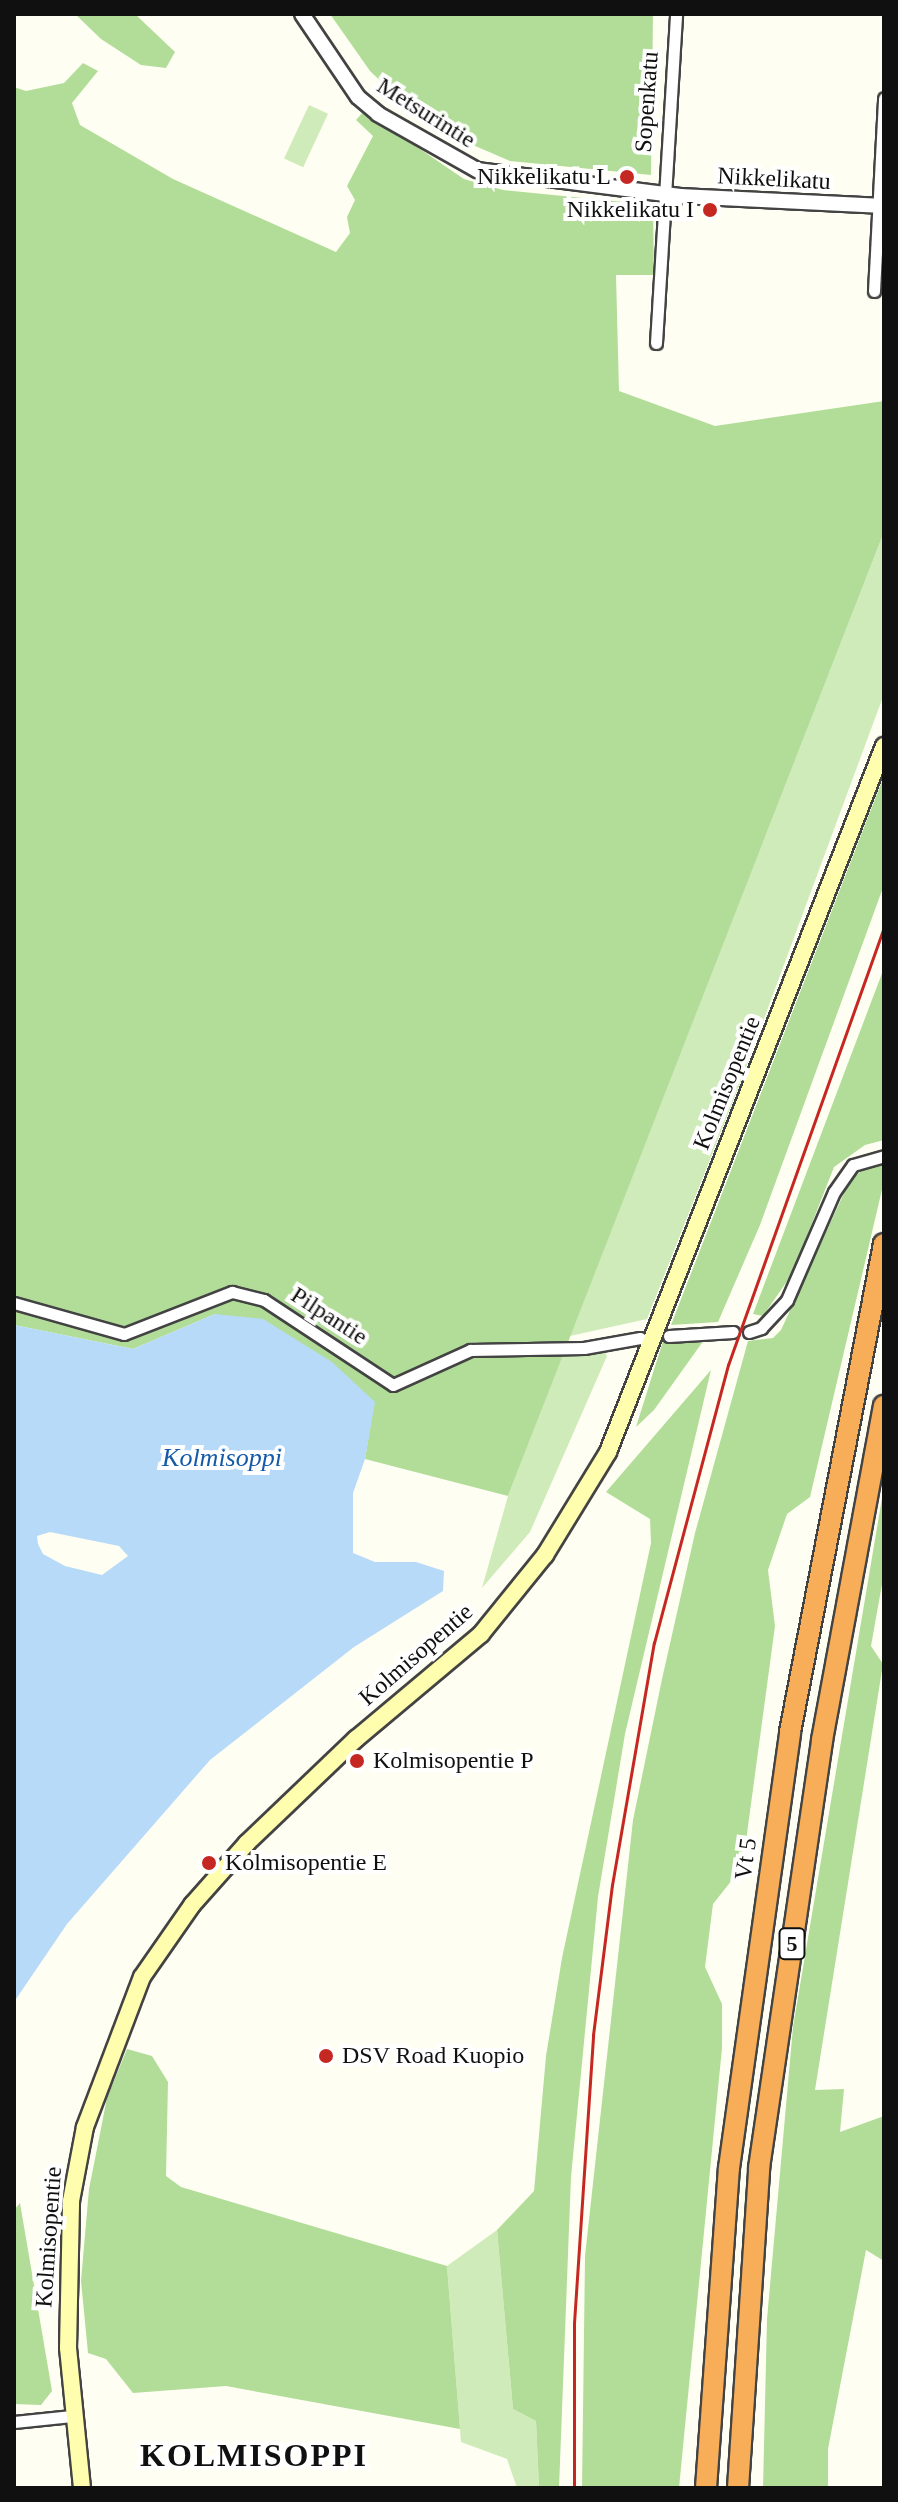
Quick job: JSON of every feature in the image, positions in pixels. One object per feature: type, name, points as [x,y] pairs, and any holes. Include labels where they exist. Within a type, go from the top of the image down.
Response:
[{"type":"highway","name":"Vt 5","points":[[704,2488],[729,2168],[790,1732],[884,1244]]},
{"type":"highway","name":"5","points":[[738,2488],[759,2168],[822,1740],[884,1406]]},
{"type":"main road","name":"Kolmisopentie","points":[[82,2488],[72,2416],[66,2281],[71,2201],[85,2127],[142,1977],[192,1905],[247,1843],[356,1739],[481,1634],[545,1555],[600,1465],[884,746]]},
{"type":"street","name":"Metsurintie","points":[[302,14],[358,97],[378,114],[460,162],[490,173],[663,194]]},
{"type":"street","name":"Sopenkatu","points":[[656,343],[676,14]]},
{"type":"street","points":[[874,291],[884,98]]},
{"type":"street","name":"Nikkelikatu","points":[[663,194],[880,206]]},
{"type":"street","points":[[749,1332],[761,1328],[787,1300],[834,1192],[853,1165],[884,1156]]},
{"type":"street","name":"Pilpantie","points":[[14,1303],[124,1334],[232,1292],[264,1300],[393,1385],[470,1350],[584,1348],[620,1339],[640,1338]]},
{"type":"street","points":[[669,1336],[733,1332]]},
{"type":"street","points":[[14,2422],[72,2416]]},
{"type":"green space","points":[[75,14],[135,14],[175,52],[166,68],[141,65],[101,39]]},
{"type":"green space","points":[[330,14],[653,14],[651,175],[510,161],[466,142],[410,109],[370,71]]},
{"type":"green space","points":[[83,63],[98,71],[72,103],[80,125],[173,179],[336,252],[350,233],[347,217],[355,200],[347,186],[373,136],[356,120],[364,111],[464,179],[503,190],[653,205],[654,275],[616,275],[619,391],[715,426],[884,401],[884,532],[508,1496],[365,1459],[374,1402],[215,1314],[133,1349],[14,1325],[14,87],[26,91],[64,83]]},
{"type":"green space","points":[[309,105],[328,114],[303,167],[284,158]]},
{"type":"green space","points":[[884,532],[884,694],[741,1081],[647,1319],[570,1336]]},
{"type":"green space","points":[[884,776],[884,885],[760,1225],[718,1322],[671,1325]]},
{"type":"green space","points":[[884,968],[884,1140],[865,1145],[834,1167],[792,1274],[763,1316],[753,1314]]},
{"type":"green space","points":[[873,1162],[884,1163],[884,1181],[810,1497],[787,1514],[768,1570],[775,1626],[746,1841],[732,1880],[713,1904],[705,1967],[722,2004],[722,2048],[679,2488],[582,2488],[585,2256],[633,1820],[662,1679],[695,1533],[748,1341],[773,1338],[781,1330],[850,1180]]},
{"type":"green space","points":[[704,1340],[654,1410],[636,1427],[663,1341]]},
{"type":"green space","points":[[604,1351],[607,1356],[530,1532],[482,1588],[508,1496],[563,1354]]},
{"type":"green space","points":[[711,1370],[625,1734],[598,1897],[571,2177],[559,2488],[539,2488],[536,2421],[513,2409],[497,2230],[534,2191],[546,2056],[562,1958],[651,1543],[650,1519],[606,1492]]},
{"type":"green space","points":[[884,1486],[884,1573],[871,1646],[883,1664],[815,2090],[844,2089],[840,2132],[884,2116],[884,2261],[866,2250],[828,2449],[828,2488],[763,2488],[767,2319],[793,2027]]},
{"type":"green space","points":[[127,2049],[152,2056],[168,2082],[166,2176],[181,2187],[447,2266],[460,2429],[226,2386],[133,2393],[106,2359],[88,2353],[81,2281],[89,2189],[107,2098]]},
{"type":"green space","points":[[20,2203],[52,2391],[41,2405],[14,2404],[14,2210]]},
{"type":"green space","points":[[497,2230],[513,2409],[536,2421],[539,2488],[517,2488],[507,2459],[461,2442],[447,2266]]},
{"type":"water","name":"Kolmisoppi","points":[[215,1314],[263,1319],[332,1362],[375,1402],[365,1459],[353,1493],[353,1553],[375,1562],[416,1562],[444,1571],[443,1591],[354,1647],[210,1760],[67,1924],[14,2002],[14,1325],[133,1349]],"holes":[[[50,1532],[119,1546],[128,1556],[102,1575],[65,1566],[43,1554],[37,1536]]]},
{"type":"railway","points":[[574,2488],[574,2323],[593,2035],[612,1885],[654,1643],[728,1365],[884,926]]},
{"type":"place","name":"Nikkelikatu L","points":[[627,177]]},
{"type":"place","name":"Nikkelikatu I","points":[[710,210]]},
{"type":"place","name":"Kolmisopentie P","points":[[357,1761]]},
{"type":"place","name":"Kolmisopentie E","points":[[209,1863]]},
{"type":"place","name":"DSV Road Kuopio","points":[[326,2056]]},
{"type":"district","name":"KOLMISOPPI","points":[[254,2455]]}]
